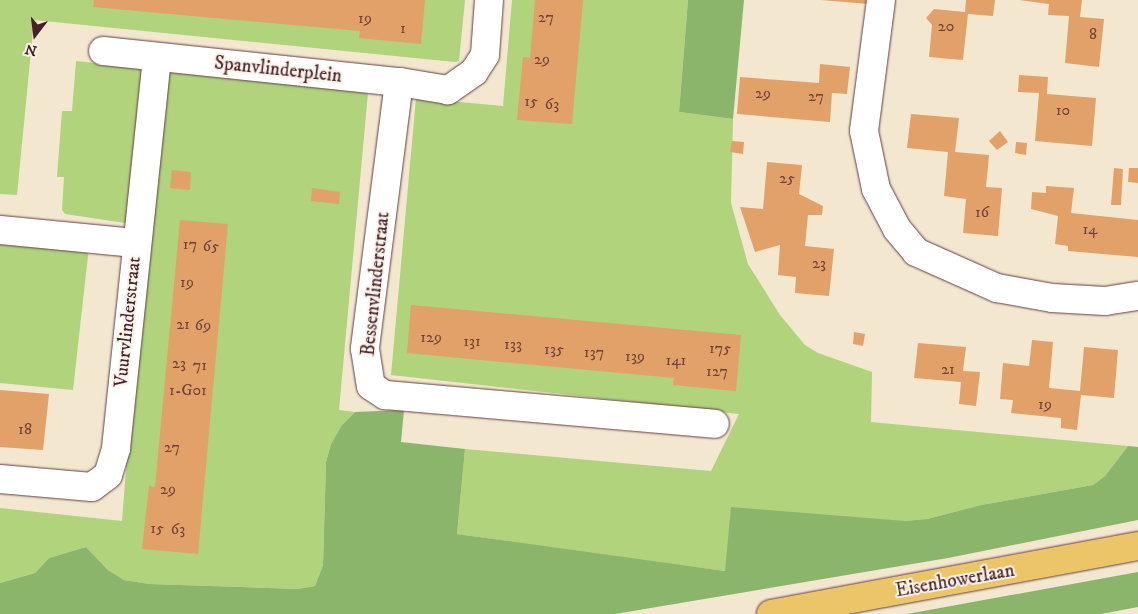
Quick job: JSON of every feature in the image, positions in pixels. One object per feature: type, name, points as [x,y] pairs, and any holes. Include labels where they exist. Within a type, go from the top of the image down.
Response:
[{"type":"main road","name":"Eisenhowerlaan","points":[[771,614],[1138,546]]},
{"type":"street","points":[[399,82],[448,90],[474,72],[485,55],[490,0]]},
{"type":"street","points":[[881,0],[864,131],[876,189],[897,230],[916,252],[997,288],[1052,298],[1105,301],[1138,296]]},
{"type":"street","name":"Spanvlinderplein","points":[[103,51],[399,82]]},
{"type":"street","name":"Vuurvlinderstraat","points":[[0,479],[92,487],[108,475],[116,448],[157,57]]},
{"type":"street","name":"Bessenvlinderstraat","points":[[399,82],[366,349],[371,386],[385,395],[715,424]]},
{"type":"street","points":[[0,230],[136,243]]},
{"type":"green space","points":[[0,0],[465,0],[459,61],[455,62],[34,20],[17,195],[0,194]]},
{"type":"green space","points":[[512,0],[688,0],[679,112],[733,119],[731,203],[748,264],[780,315],[805,345],[818,353],[872,372],[871,422],[1128,446],[1105,476],[1093,485],[981,505],[927,519],[905,521],[726,571],[670,564],[494,610],[507,541],[457,534],[465,449],[711,471],[739,414],[391,375],[416,98],[503,106]]},
{"type":"green space","points":[[688,0],[744,0],[733,119],[679,112]]},
{"type":"green space","points":[[76,61],[368,93],[339,410],[355,412],[342,425],[331,444],[326,462],[323,565],[315,586],[297,589],[149,584],[124,580],[108,570],[86,547],[49,558],[35,573],[0,583],[0,508],[122,521],[145,226],[65,214],[62,210],[64,177],[57,177],[62,111],[72,111]]},
{"type":"green space","points":[[0,240],[89,247],[73,390],[0,383]]},
{"type":"green space","points":[[404,410],[401,442],[465,449],[457,534],[725,571],[731,507],[905,521],[927,519],[981,505],[1093,485],[1105,476],[1128,446],[1138,447],[1138,520],[948,558],[615,614],[0,614],[0,583],[35,573],[49,558],[86,547],[108,570],[124,580],[149,584],[297,589],[315,586],[323,565],[326,462],[331,444],[342,425],[355,412]]},
{"type":"green space","points":[[1138,572],[1138,607],[1101,614],[907,614]]},
{"type":"building","points":[[94,0],[425,0],[421,44],[359,38],[360,31],[93,7]]},
{"type":"building","points":[[535,0],[583,0],[572,124],[517,120],[523,57],[530,58]]},
{"type":"building","points":[[821,0],[869,0],[868,4]]},
{"type":"building","points":[[966,0],[995,0],[993,16],[968,14],[963,60],[929,57],[932,25],[926,18],[934,9],[965,12]]},
{"type":"building","points":[[1019,0],[1082,0],[1080,17],[1104,19],[1099,67],[1065,63],[1069,16],[1048,15],[1049,4]]},
{"type":"building","points":[[820,64],[850,67],[847,94],[832,93],[830,122],[737,114],[740,77],[819,83]]},
{"type":"building","points":[[1019,75],[1048,77],[1047,94],[1096,98],[1092,146],[1035,141],[1039,93],[1018,92]]},
{"type":"building","points":[[911,114],[959,118],[955,152],[989,155],[986,187],[1002,188],[998,236],[963,233],[966,199],[944,196],[948,152],[907,148]]},
{"type":"building","points":[[1000,131],[1008,142],[997,150],[989,141]]},
{"type":"building","points":[[732,141],[744,142],[743,154],[730,152]]},
{"type":"building","points":[[1016,142],[1027,143],[1026,155],[1015,153]]},
{"type":"building","points":[[767,162],[802,165],[799,194],[823,206],[822,215],[808,215],[805,246],[834,249],[829,296],[795,293],[796,277],[778,275],[780,245],[755,252],[740,207],[763,209]]},
{"type":"building","points":[[1114,168],[1123,169],[1121,205],[1111,205]]},
{"type":"building","points":[[1129,168],[1138,168],[1138,183],[1128,182]]},
{"type":"building","points":[[172,170],[191,172],[190,190],[170,188]]},
{"type":"building","points":[[1046,186],[1074,188],[1071,213],[1138,220],[1138,257],[1068,251],[1068,246],[1055,244],[1058,216],[1031,209],[1032,192],[1046,193]]},
{"type":"building","points":[[312,188],[340,192],[339,204],[311,201]]},
{"type":"building","points":[[180,220],[228,224],[198,554],[142,549],[149,486],[155,487]]},
{"type":"building","points":[[411,305],[741,335],[736,391],[673,385],[674,378],[407,353]]},
{"type":"building","points":[[854,332],[865,334],[863,346],[853,344]]},
{"type":"building","points":[[1032,340],[1053,342],[1049,388],[1080,391],[1084,347],[1118,350],[1114,398],[1081,395],[1077,430],[1061,428],[1061,418],[1011,413],[1013,400],[1000,399],[1003,363],[1029,366]]},
{"type":"building","points":[[918,343],[966,347],[963,371],[980,372],[976,406],[959,404],[961,382],[914,378]]},
{"type":"building","points":[[0,390],[49,394],[43,450],[0,447]]}]
